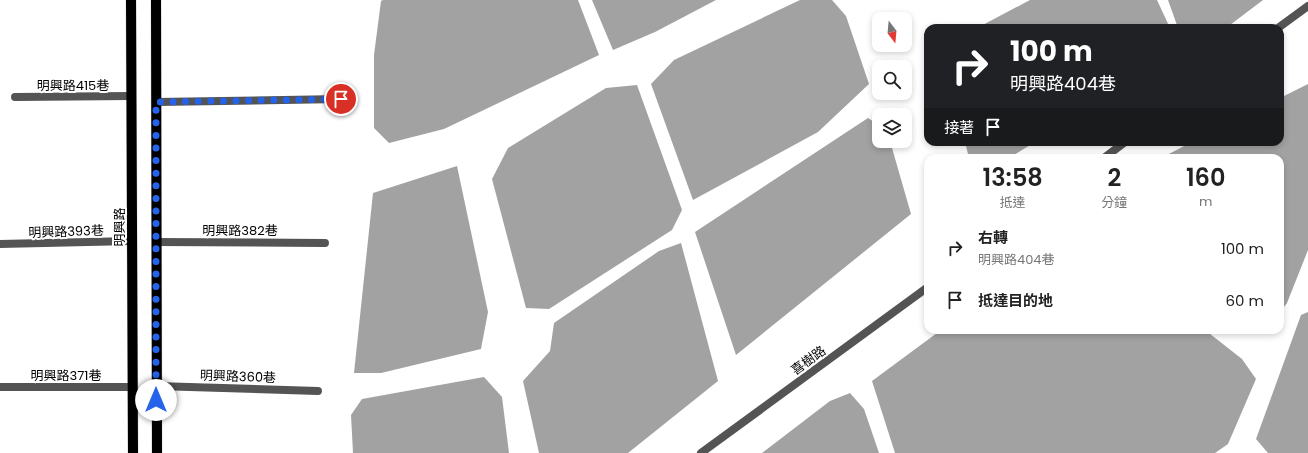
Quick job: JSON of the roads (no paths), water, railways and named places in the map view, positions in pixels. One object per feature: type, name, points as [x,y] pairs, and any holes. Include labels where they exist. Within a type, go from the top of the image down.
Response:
[{"type":"main road","name":"明興路","points":[[131,0],[133,453]]},
{"type":"main road","points":[[156,0],[157,453]]},
{"type":"street","points":[[1283,24],[1308,6]]},
{"type":"street","name":"明興路415巷","points":[[15,97],[132,96]]},
{"type":"street","points":[[156,102],[341,99]]},
{"type":"street","points":[[1109,154],[1120,146]]},
{"type":"street","name":"明興路393巷","points":[[0,244],[132,241]]},
{"type":"street","name":"明興路382巷","points":[[156,242],[325,243]]},
{"type":"street","name":"喜樹路","points":[[702,453],[924,290]]},
{"type":"street","name":"明興路360巷","points":[[156,386],[318,391]]},
{"type":"street","name":"明興路371巷","points":[[0,387],[132,387]]}]
